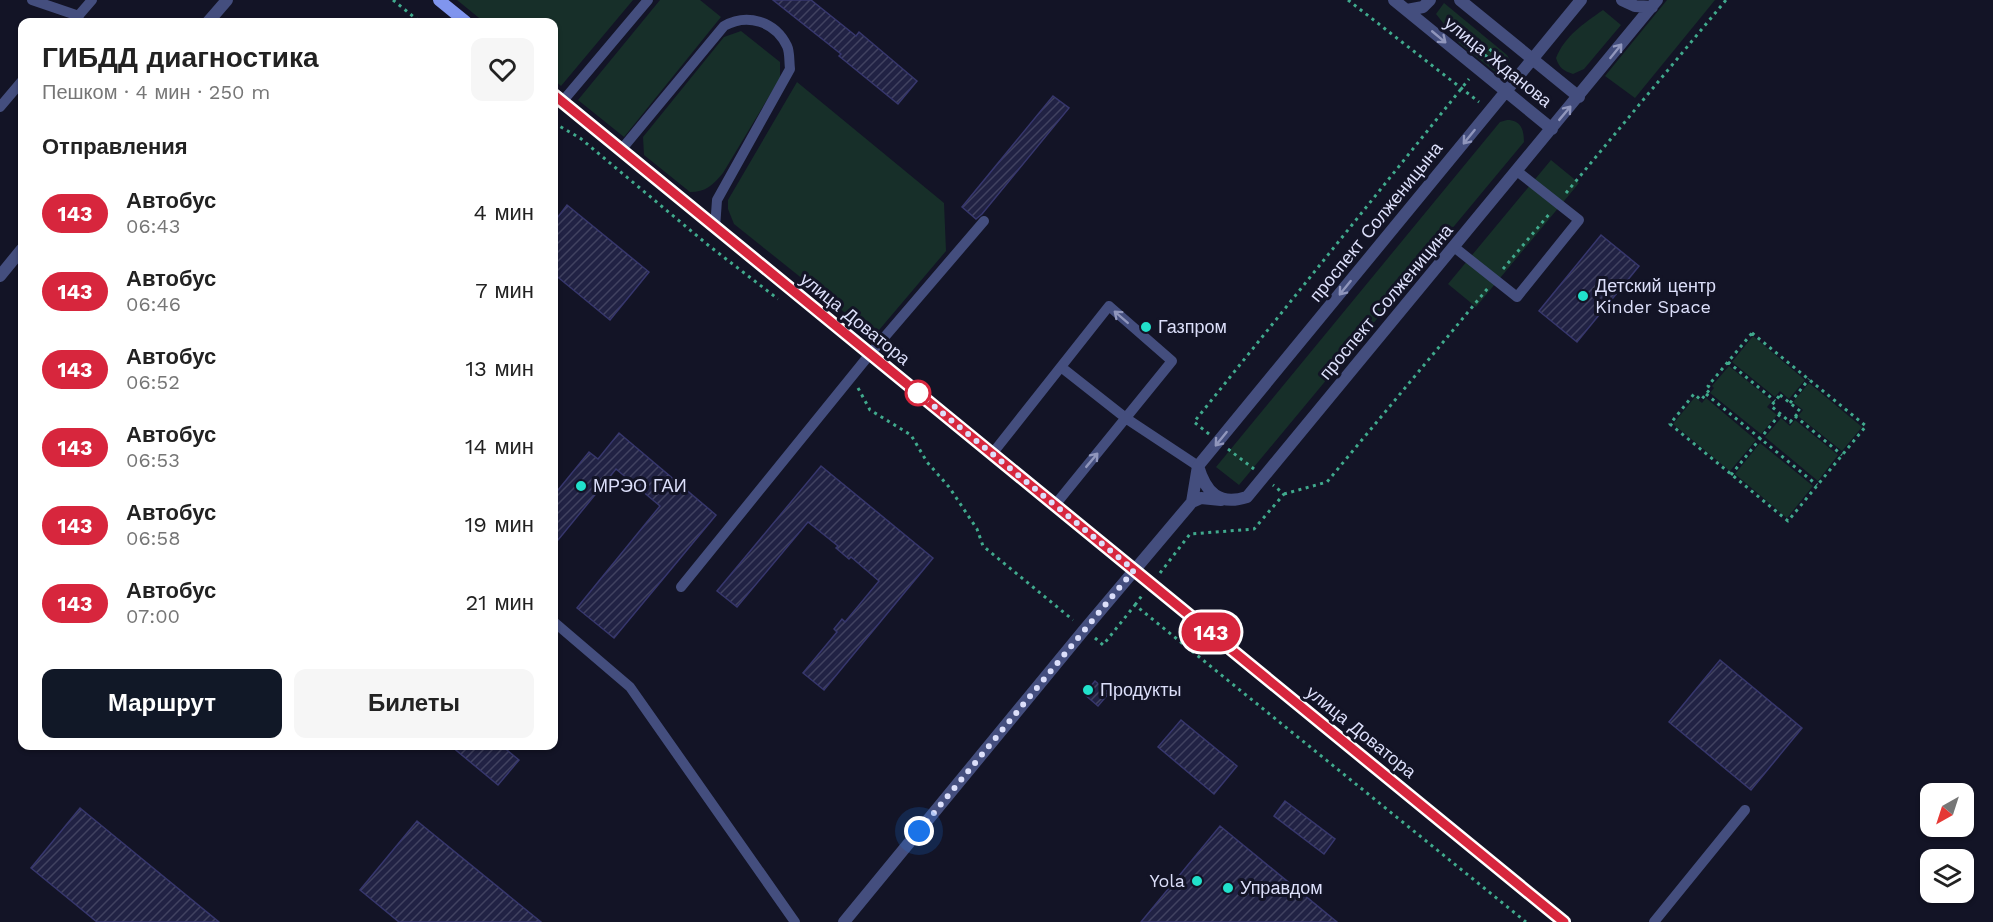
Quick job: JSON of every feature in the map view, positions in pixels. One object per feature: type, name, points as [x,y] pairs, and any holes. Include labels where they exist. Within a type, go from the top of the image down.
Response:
[{"type":"street","points":[[211,18],[227,0]]},
{"type":"street","points":[[439,0],[461,18]]},
{"type":"street","name":"улица Жданова","points":[[1394,0],[1551,129]]},
{"type":"street","points":[[1407,10],[1423,7],[1430,0]]},
{"type":"street","name":"улица Жданова","points":[[1460,0],[1579,97]]},
{"type":"street","name":"проспект Солженицына","points":[[1198,466],[1581,0]]},
{"type":"street","points":[[1622,0],[1635,6],[1654,4]]},
{"type":"street","points":[[1551,129],[1654,4]]},
{"type":"street","name":"улица Доватора","points":[[558,98],[1564,922]]},
{"type":"street","name":"проспект Солженицина","points":[[1224,501],[1247,497],[1551,129]]},
{"type":"street","points":[[0,276],[18,254]]},
{"type":"street","points":[[1198,466],[1206,485],[1224,501]]},
{"type":"street","points":[[1192,502],[1198,466]]},
{"type":"street","points":[[844,922],[1192,502],[1201,498],[1224,501]]},
{"type":"lane","points":[[32,0],[74,18]]},
{"type":"lane","points":[[77,18],[92,0]]},
{"type":"lane","points":[[558,98],[648,0]]},
{"type":"lane","points":[[621,150],[724,26],[733,21],[754,19],[773,27],[788,47],[790,69],[717,200],[715,228]]},
{"type":"lane","points":[[0,107],[18,86]]},
{"type":"lane","points":[[1454,247],[1516,297],[1579,220],[1517,171]]},
{"type":"lane","points":[[681,586],[870,354],[984,221]]},
{"type":"lane","points":[[992,454],[1109,306],[1172,361],[1055,505]]},
{"type":"lane","points":[[1061,366],[1127,419],[1198,466]]},
{"type":"lane","points":[[558,625],[630,687],[795,922]]},
{"type":"lane","points":[[1654,922],[1745,810]]},
{"type":"path","points":[[393,0],[415,18]]},
{"type":"path","points":[[1348,0],[1491,111]]},
{"type":"path","points":[[1284,494],[1327,482],[1726,0]]},
{"type":"path","points":[[558,125],[580,138],[781,302]]},
{"type":"path","points":[[1752,333],[1866,426],[1788,521],[1670,424],[1694,394],[1701,400],[1711,388],[1708,386],[1728,362],[1752,333]]},
{"type":"path","points":[[1728,362],[1775,401]]},
{"type":"path","points":[[854,374],[870,410],[911,435],[927,462],[949,487],[977,529],[983,546],[1084,630],[1103,645],[1135,605],[1526,922]]},
{"type":"path","points":[[1790,403],[1809,380]]},
{"type":"path","points":[[1706,394],[1817,485]]},
{"type":"path","points":[[1780,395],[1800,411],[1790,422],[1771,406],[1775,401],[1780,395]]},
{"type":"path","points":[[1731,475],[1780,414]]},
{"type":"path","points":[[1795,416],[1842,455]]},
{"type":"green space","points":[[457,0],[633,0],[561,86],[558,83],[558,18],[479,18]]},
{"type":"green space","points":[[660,0],[700,0],[721,17],[624,137],[578,100]]},
{"type":"green space","points":[[1667,0],[1715,0],[1635,98],[1605,76]]},
{"type":"green space","points":[[1444,3],[1507,55],[1510,60],[1507,70],[1494,71],[1459,43],[1436,14]]},
{"type":"green space","points":[[1603,10],[1621,25],[1584,69],[1573,74],[1564,70],[1556,58],[1564,43],[1588,20]]},
{"type":"green space","points":[[741,31],[780,62],[780,78],[723,173],[709,187],[690,192],[644,155],[643,137],[724,37]]},
{"type":"green space","points":[[797,82],[944,203],[946,251],[874,336],[734,224],[728,209],[728,200]]},
{"type":"green space","points":[[1512,120],[1521,126],[1524,142],[1239,485],[1216,467],[1500,122]]},
{"type":"green space","points":[[1551,160],[1579,183],[1476,307],[1448,284]]},
{"type":"green space","points":[[1753,336],[1805,380],[1789,399],[1780,391],[1775,397],[1732,362]]},
{"type":"green space","points":[[1729,366],[1772,401],[1767,407],[1777,415],[1761,434],[1710,393],[1714,388],[1712,386]]},
{"type":"green space","points":[[1809,383],[1862,427],[1842,451],[1798,416],[1803,410],[1793,402]]},
{"type":"green space","points":[[1695,397],[1702,403],[1706,398],[1756,440],[1730,471],[1673,424]]},
{"type":"green space","points":[[1781,418],[1790,426],[1795,420],[1838,455],[1818,481],[1765,437]]},
{"type":"green space","points":[[1760,443],[1813,486],[1787,518],[1735,474]]},
{"type":"building","points":[[773,0],[811,0],[856,36],[859,32],[917,81],[898,104],[839,56],[841,54]]},
{"type":"building","points":[[1053,96],[1069,108],[976,219],[962,207]]},
{"type":"building","points":[[567,205],[649,272],[610,320],[558,277],[558,217]]},
{"type":"building","name":"Детский центр Kinder Space","points":[[1601,235],[1639,266],[1577,342],[1539,311]]},
{"type":"building","points":[[619,433],[716,515],[614,638],[577,608],[660,506],[616,469],[558,540],[558,490],[589,452],[598,459]]},
{"type":"building","points":[[821,466],[933,558],[824,690],[803,673],[837,632],[834,629],[842,619],[845,622],[879,581],[851,557],[849,559],[836,548],[838,546],[808,522],[737,607],[717,591]]},
{"type":"building","points":[[1720,660],[1802,728],[1751,790],[1669,722]]},
{"type":"building","points":[[1095,681],[1109,693],[1098,706],[1084,694]]},
{"type":"building","points":[[1181,720],[1237,766],[1214,794],[1158,747]]},
{"type":"building","points":[[456,750],[507,750],[519,760],[498,785]]},
{"type":"building","points":[[1285,801],[1335,839],[1324,854],[1274,816]]},
{"type":"building","points":[[80,808],[219,922],[97,922],[31,868]]},
{"type":"building","points":[[417,821],[541,922],[399,922],[360,890]]},
{"type":"building","points":[[1220,826],[1337,922],[1141,922]]},
{"type":"bus line","name":"143","points":[[558,98],[1564,922]]},
{"type":"place","name":"Детский центр Kinder Space","points":[[1583,296]]},
{"type":"place","name":"Газпром","points":[[1146,327]]},
{"type":"place","name":"МРЭО ГАИ","points":[[581,486]]},
{"type":"place","name":"Продукты","points":[[1088,690]]},
{"type":"place","name":"Yola","points":[[1197,881]]},
{"type":"place","name":"Управдом","points":[[1228,888]]},
{"type":"route","points":[[918,393],[1134,570],[919,831]]}]
